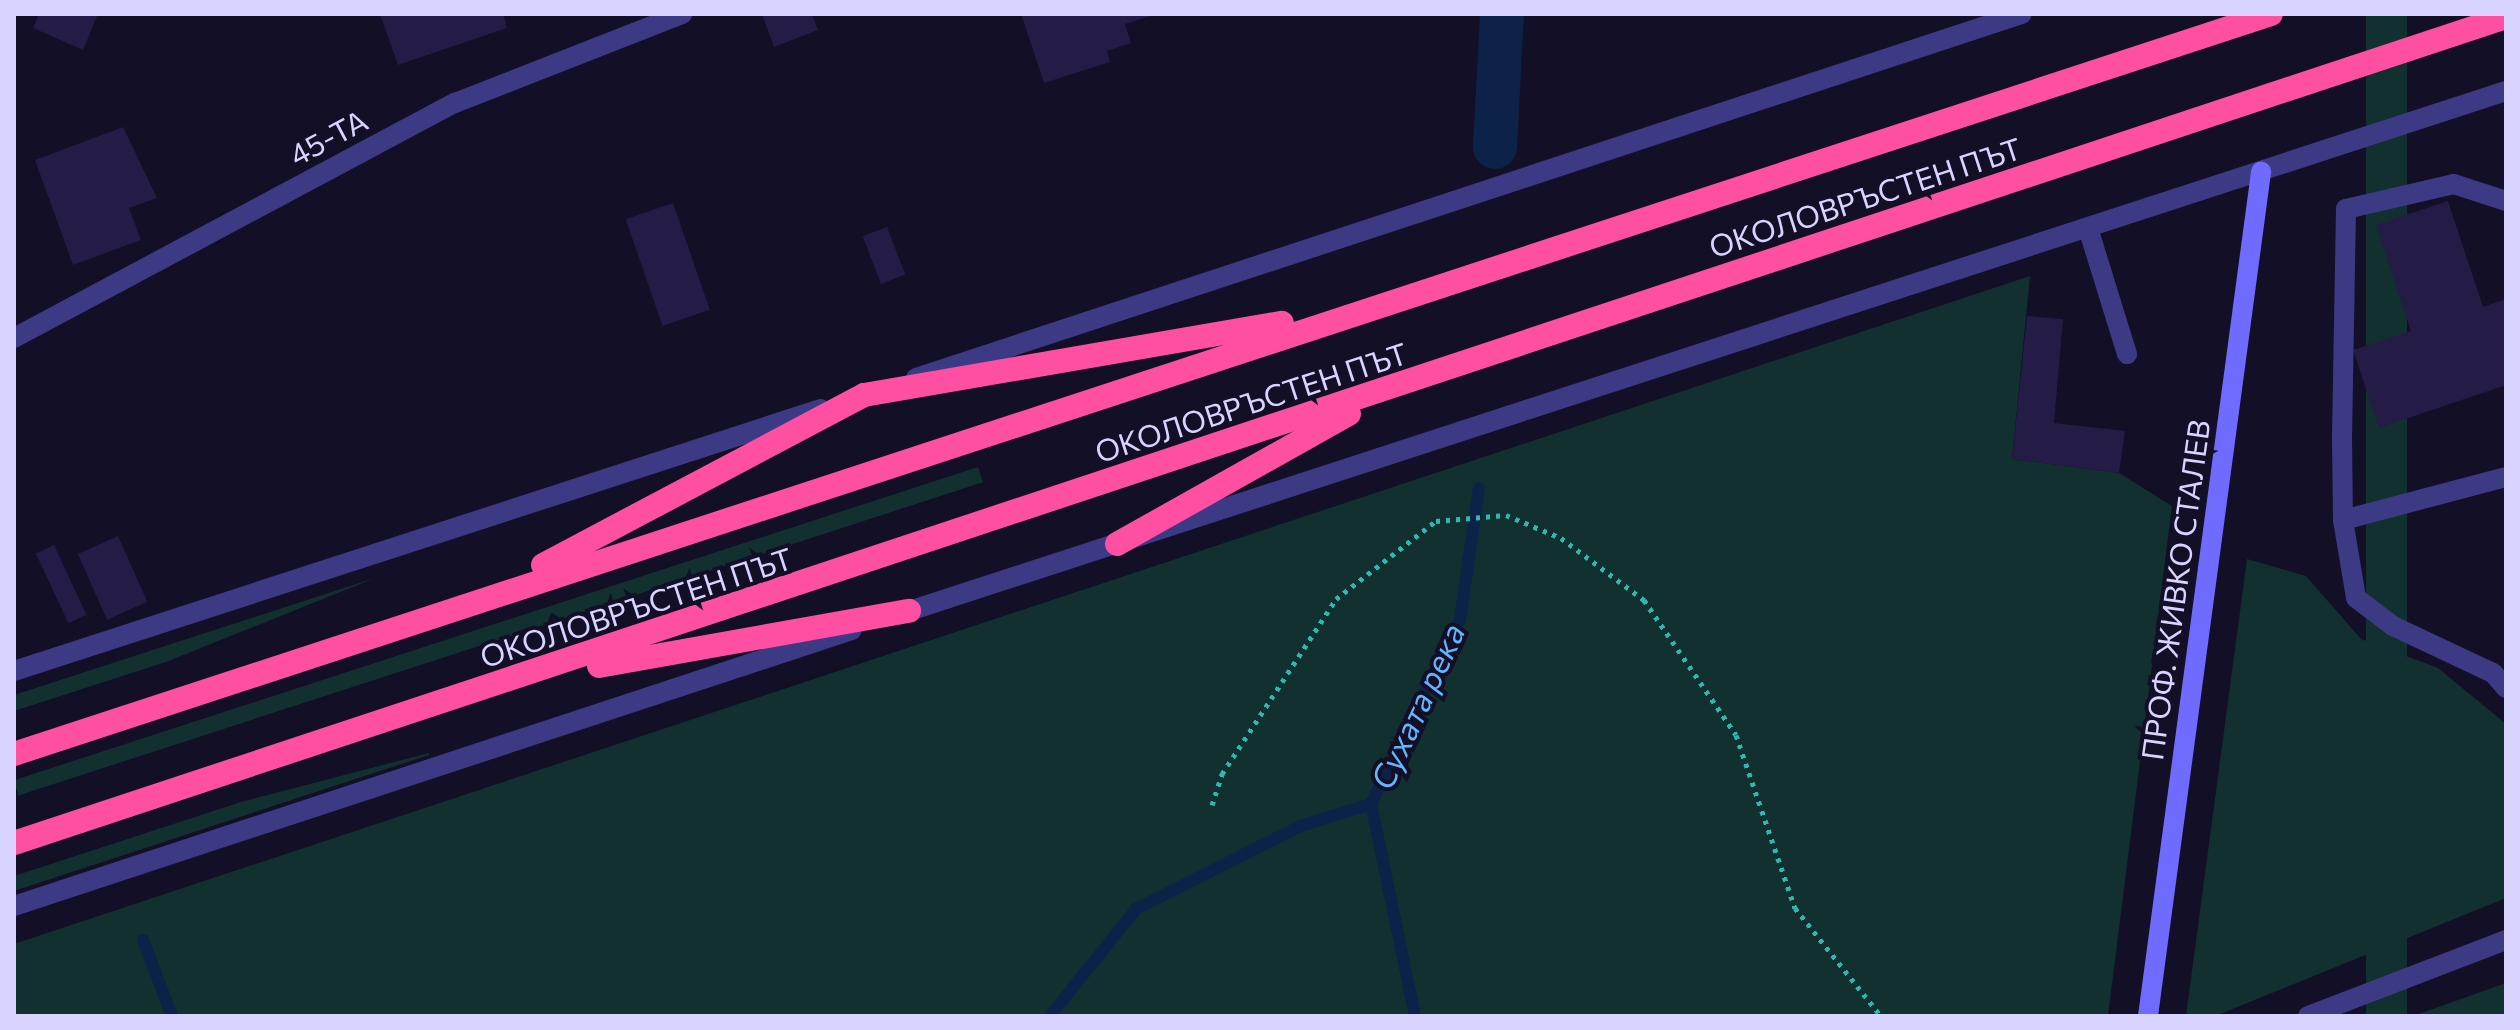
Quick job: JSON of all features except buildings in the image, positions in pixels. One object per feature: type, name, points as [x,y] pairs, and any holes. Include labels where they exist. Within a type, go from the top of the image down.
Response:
[{"type":"highway","name":"ОКОЛОВРЪСТЕН ПЪТ","points":[[14,754],[484,596],[2271,14]]},
{"type":"highway","name":"ОКОЛОВРЪСТЕН ПЪТ","points":[[14,843],[517,680],[2506,17]]},
{"type":"highway","points":[[484,596],[864,395],[1368,308]]},
{"type":"highway","points":[[1117,544],[1397,387]]},
{"type":"highway","points":[[517,680],[909,611]]},
{"type":"street","name":"45-ТА","points":[[14,338],[455,103],[682,14]]},
{"type":"street","points":[[14,671],[864,395],[2000,18],[2022,14]]},
{"type":"street","points":[[14,906],[2506,91]]},
{"type":"street","name":"ПРОФ. ЖИВКО СТАЛЕВ","points":[[2148,1016],[2261,172]]},
{"type":"street","points":[[2506,201],[2454,184],[2346,209],[2343,520],[2356,598],[2393,626],[2493,673],[2506,688]]},
{"type":"street","points":[[2088,228],[2127,354]]},
{"type":"street","points":[[2343,520],[2506,477]]},
{"type":"street","points":[[2308,1016],[2506,940]]},
{"type":"path","points":[[1212,805],[1222,774],[1336,599],[1436,521],[1506,515],[1561,538],[1644,600],[1736,735],[1795,908],[1881,1016]]},
{"type":"green space","points":[[2366,14],[2407,14],[2407,1016],[2366,1016]]},
{"type":"green space","points":[[2030,276],[2012,459],[2119,473],[2172,506],[2108,1016],[14,1016],[14,944]]},
{"type":"green space","points":[[978,467],[983,482],[19,796],[14,780]]},
{"type":"green space","points":[[2247,559],[2306,576],[2361,639],[2438,668],[2506,724],[2506,898],[2215,1016],[2186,1016]]},
{"type":"green space","points":[[375,578],[166,662],[14,711],[14,695]]},
{"type":"green space","points":[[429,753],[14,891],[14,876],[241,802]]},
{"type":"green space","points":[[2506,983],[2506,1016],[2413,1016]]},
{"type":"waterway","name":"Сухата река","points":[[1495,147],[1502,14]]},
{"type":"waterway","name":"Сухата река","points":[[1415,1016],[1371,804],[1460,620],[1479,488]]},
{"type":"waterway","points":[[1050,1016],[1136,909],[1300,826],[1371,804]]},
{"type":"waterway","points":[[143,940],[172,1016]]}]
